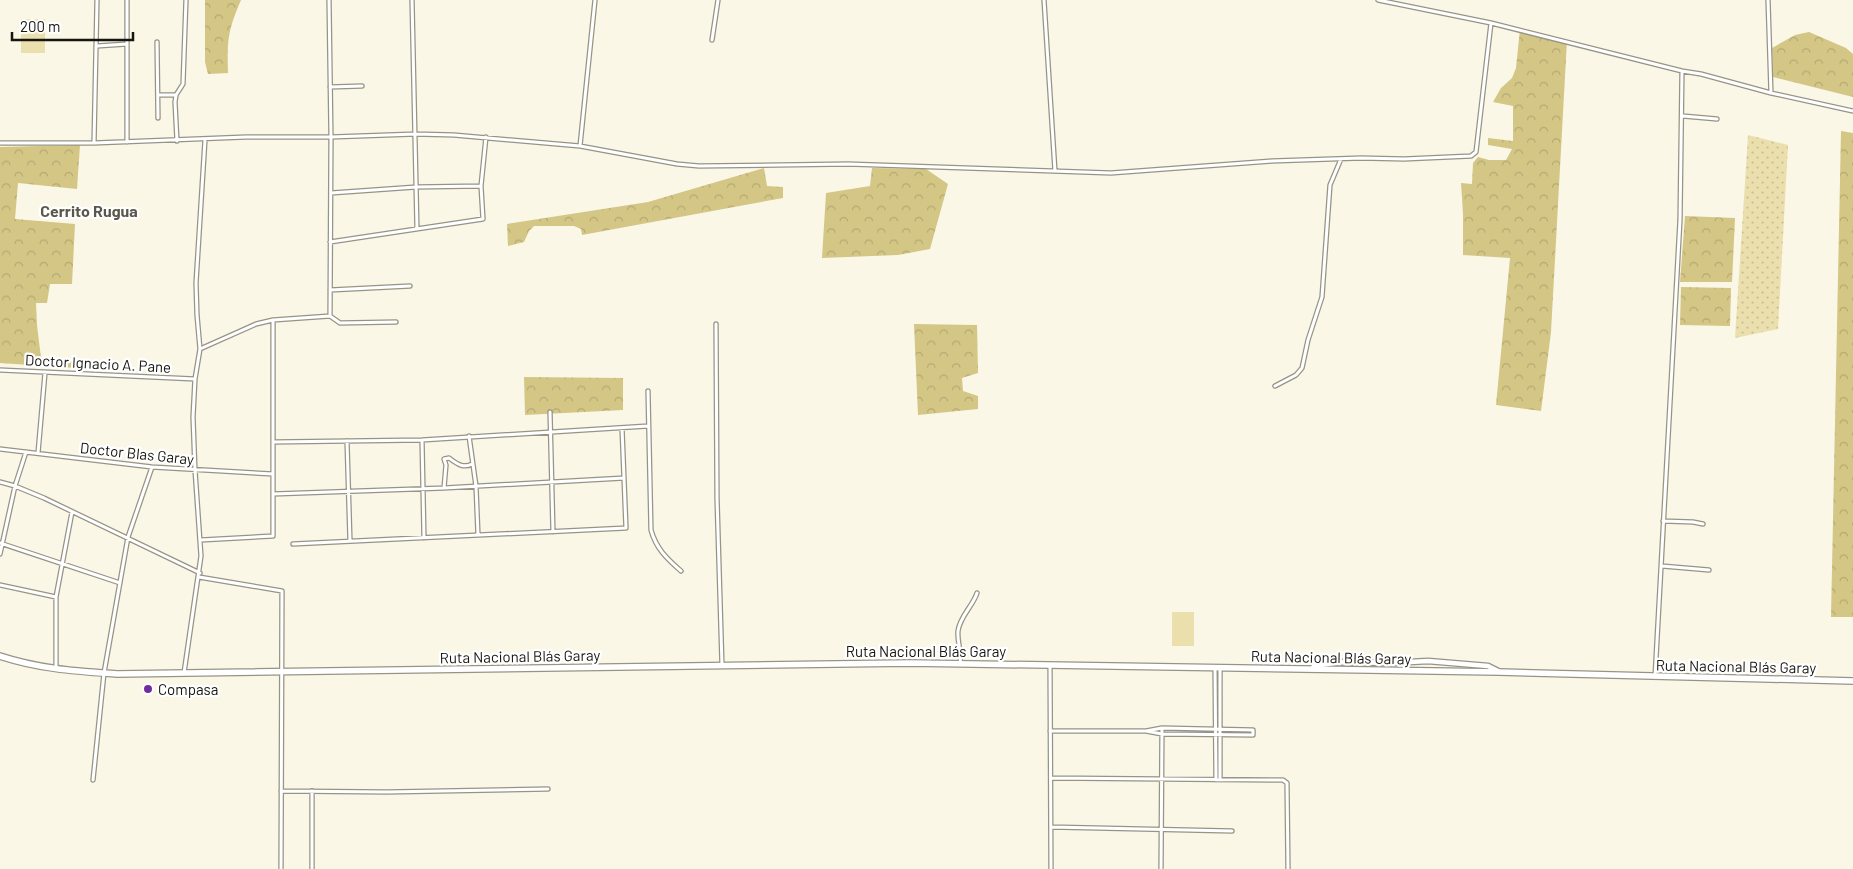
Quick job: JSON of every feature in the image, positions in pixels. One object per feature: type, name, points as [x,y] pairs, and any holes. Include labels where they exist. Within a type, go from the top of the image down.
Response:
[{"type":"highway","name":"Ruta Nacional Blás Garay","points":[[0,656],[56,670],[104,673],[960,663],[1499,672],[1853,681]]},
{"type":"street","points":[[94,143],[97,0]]},
{"type":"street","points":[[127,0],[127,142]]},
{"type":"street","points":[[177,141],[176,95],[183,84],[186,0]]},
{"type":"street","points":[[329,0],[331,137],[330,316]]},
{"type":"street","points":[[412,0],[417,229]]},
{"type":"street","points":[[580,146],[595,0]]},
{"type":"street","points":[[712,40],[718,0]]},
{"type":"street","points":[[1044,0],[1055,171]]},
{"type":"street","points":[[1378,0],[1491,23],[1771,93],[1853,111]]},
{"type":"street","points":[[1768,0],[1771,93]]},
{"type":"street","points":[[0,143],[94,143],[246,137],[331,137],[414,134],[486,137],[580,146],[677,164],[699,166],[852,164],[1111,173],[1272,161],[1404,160],[1471,156],[1476,152],[1491,23]]},
{"type":"street","points":[[157,42],[158,118]]},
{"type":"street","points":[[97,46],[127,44]]},
{"type":"street","points":[[1655,676],[1674,338],[1682,71]]},
{"type":"street","points":[[330,87],[362,86]]},
{"type":"street","points":[[158,95],[176,95]]},
{"type":"street","points":[[1682,116],[1717,119]]},
{"type":"street","points":[[330,242],[483,219],[481,186],[486,137]]},
{"type":"street","points":[[184,672],[199,575],[201,540],[193,417],[195,379],[200,349],[196,315],[196,283],[205,140]]},
{"type":"street","points":[[1275,386],[1296,375],[1302,368],[1308,340],[1322,297],[1330,185],[1341,159]]},
{"type":"street","points":[[330,193],[416,186],[481,186]]},
{"type":"street","points":[[330,290],[410,286]]},
{"type":"street","points":[[200,349],[256,324],[272,320],[330,316],[340,323],[396,322]]},
{"type":"street","points":[[201,540],[273,536],[272,320]]},
{"type":"street","points":[[716,324],[717,498],[722,665]]},
{"type":"street","name":"Doctor Ignacio A. Pane","points":[[0,370],[195,379]]},
{"type":"street","points":[[38,453],[45,373]]},
{"type":"street","points":[[648,391],[651,530],[655,543],[664,556],[681,571]]},
{"type":"street","points":[[550,412],[553,532]]},
{"type":"street","points":[[274,442],[422,440],[648,426]]},
{"type":"street","points":[[293,544],[626,528],[622,428]]},
{"type":"street","points":[[470,436],[476,486],[478,535]]},
{"type":"street","points":[[422,440],[424,538]]},
{"type":"street","points":[[347,441],[350,542]]},
{"type":"street","name":"Doctor Blas Garay","points":[[0,449],[152,467],[273,474]]},
{"type":"street","points":[[0,554],[15,486],[26,452]]},
{"type":"street","points":[[444,488],[446,465],[444,459],[448,458],[458,466],[469,466],[472,464]]},
{"type":"street","points":[[93,780],[104,673],[128,537],[152,467]]},
{"type":"street","points":[[273,494],[444,488],[624,478]]},
{"type":"street","points":[[0,482],[15,486],[128,537],[199,575],[282,591],[282,869]]},
{"type":"street","points":[[56,670],[56,597],[72,512]]},
{"type":"street","points":[[1663,521],[1704,524]]},
{"type":"street","points":[[1,543],[120,583]]},
{"type":"street","points":[[1662,566],[1709,570]]},
{"type":"street","points":[[0,584],[56,597]]},
{"type":"street","points":[[960,663],[958,631],[968,607],[974,601],[977,593]]},
{"type":"street","points":[[1312,669],[1314,666],[1340,662],[1392,663],[1428,660],[1488,666],[1499,672]]},
{"type":"street","points":[[1050,664],[1051,869]]},
{"type":"street","points":[[1218,668],[1220,780]]},
{"type":"street","points":[[1050,731],[1146,731],[1162,728],[1218,729],[1253,730],[1253,735],[1162,734],[1146,731]]},
{"type":"street","points":[[1161,869],[1162,728]]},
{"type":"street","points":[[1216,780],[1215,734],[1218,729]]},
{"type":"street","points":[[1051,778],[1283,780],[1287,784],[1288,869]]},
{"type":"street","points":[[281,791],[386,792],[548,789]]},
{"type":"street","points":[[312,791],[312,869]]},
{"type":"street","points":[[1051,827],[1232,831]]},
{"type":"shaded area","points":[[21,19],[45,19],[45,53],[21,53]]},
{"type":"shaded area","points":[[1748,135],[1788,145],[1778,329],[1735,338]]},
{"type":"shaded area","points":[[1172,612],[1194,612],[1194,646],[1172,646]]},
{"type":"green space","points":[[205,0],[241,0],[229,35],[228,73],[208,74],[205,62]]},
{"type":"green space","points":[[1520,29],[1567,40],[1551,332],[1541,411],[1496,405],[1510,258],[1463,255],[1461,183],[1472,184],[1473,163],[1478,157],[1489,160],[1506,160],[1512,149],[1488,145],[1488,138],[1513,141],[1513,106],[1493,102],[1501,88],[1512,78],[1516,68]]},
{"type":"green space","points":[[1809,32],[1846,48],[1853,54],[1853,97],[1773,77],[1772,48],[1795,35]]},
{"type":"green space","points":[[1841,131],[1853,133],[1853,617],[1831,617]]},
{"type":"green space","points":[[80,145],[77,189],[18,183],[15,219],[75,224],[72,284],[50,284],[47,303],[36,303],[41,358],[76,361],[76,368],[0,363],[0,147]]},
{"type":"green space","points":[[764,168],[767,186],[783,187],[783,198],[582,235],[581,229],[574,226],[534,226],[529,231],[524,242],[508,246],[507,224],[648,202]]},
{"type":"green space","points":[[872,168],[926,169],[948,184],[930,249],[898,255],[822,258],[826,193],[870,186]]},
{"type":"green space","points":[[1685,216],[1735,218],[1732,282],[1680,282]]},
{"type":"green space","points":[[1681,287],[1731,288],[1730,326],[1680,325]]},
{"type":"green space","points":[[914,324],[977,325],[978,373],[962,378],[963,391],[978,396],[978,409],[918,415]]},
{"type":"green space","points":[[524,377],[623,378],[623,410],[525,415]]},
{"type":"place","name":"Compasa","points":[[148,689]]},
{"type":"district","name":"Cerrito Rugua","points":[[89,210]]}]
